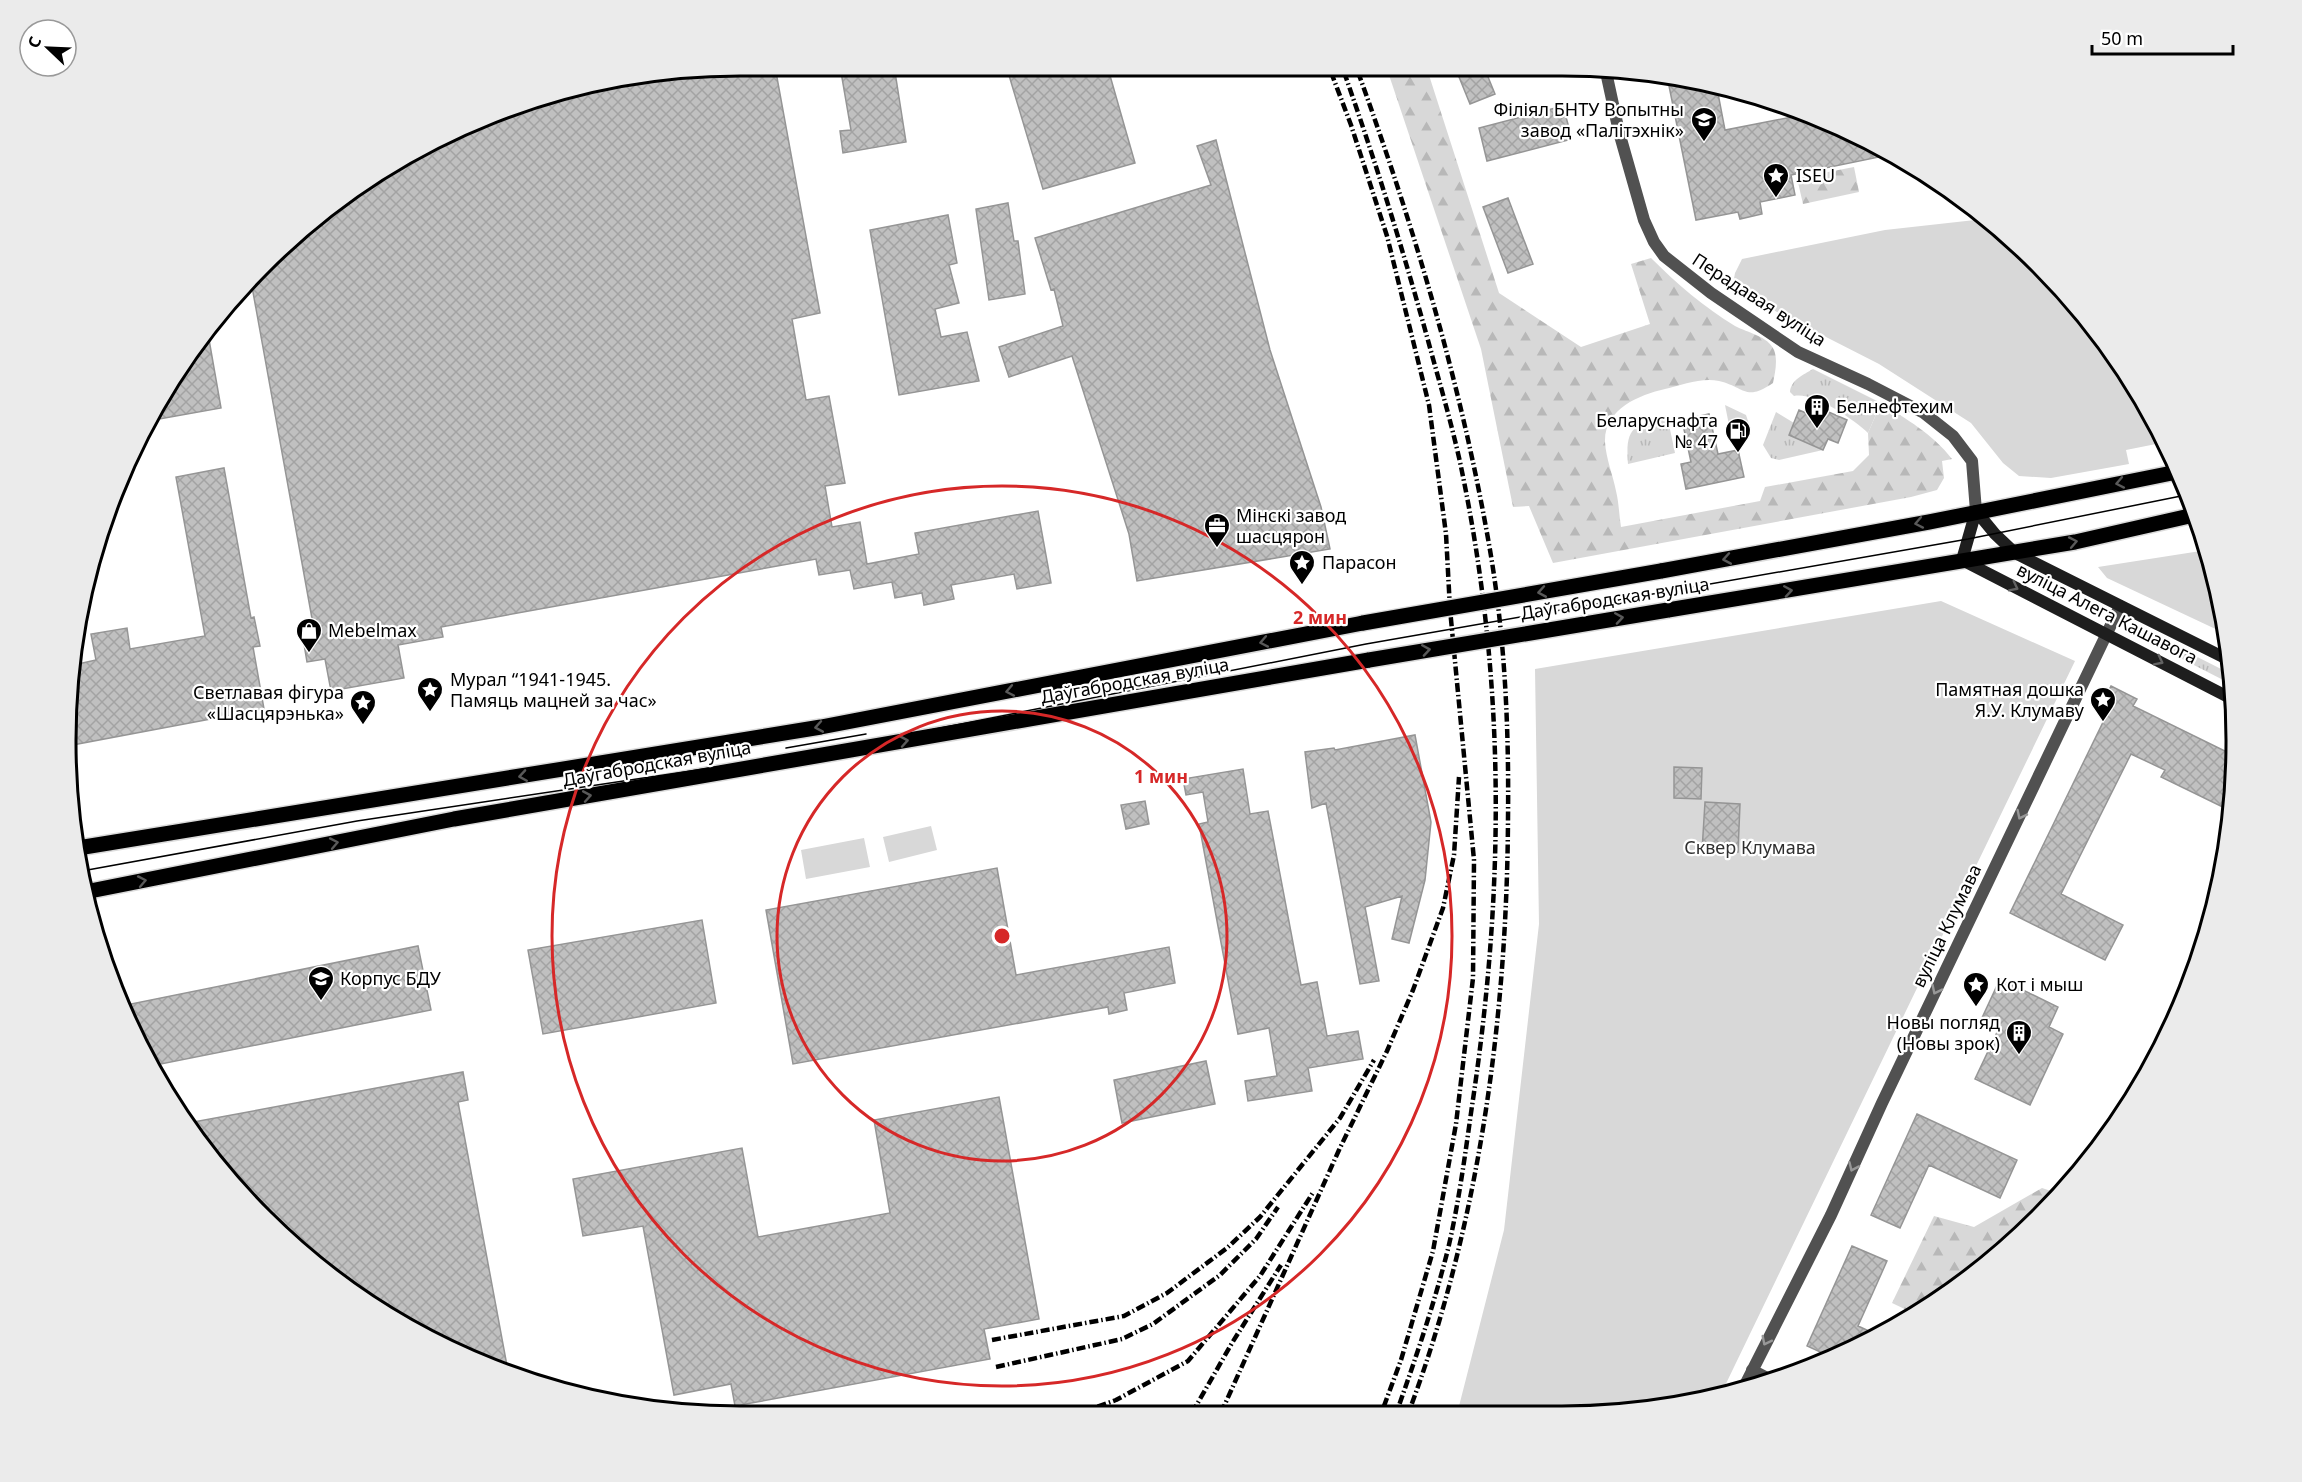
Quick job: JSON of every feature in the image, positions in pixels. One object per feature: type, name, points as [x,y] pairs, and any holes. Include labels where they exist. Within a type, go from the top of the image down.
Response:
[{"type":"main road","name":"Даўгабродская вуліца","points":[[85,847],[821,727],[1362,623],[1917,524],[2169,474]]},
{"type":"main road","name":"вуліца Алега Кашавога","points":[[1976,511],[2015,553],[2220,656]]},
{"type":"main road","name":"Перадавая вуліца","points":[[1962,560],[1976,511]]},
{"type":"main road","name":"Даўгабродская вуліца","points":[[94,890],[454,819],[1368,660],[2015,553],[2186,517]]},
{"type":"main road","name":"вуліца Алега Кашавога","points":[[1962,560],[2224,695]]},
{"type":"street","name":"Перадавая вуліца","points":[[1607,78],[1619,132],[1644,220],[1654,242],[1664,256],[1711,293],[1798,352],[1924,413],[1953,436],[1972,461],[1976,511]]},
{"type":"street","name":"вуліца Клумава","points":[[1748,1378],[1831,1215],[1882,1103],[2120,606]]},
{"type":"street","points":[[1752,1370],[1761,1374]]},
{"type":"green space","points":[[1389,76],[1429,76],[1499,293],[1581,347],[1650,324],[1631,264],[1651,258],[1702,303],[1735,326],[1767,341],[1774,350],[1776,362],[1773,383],[1764,389],[1750,392],[1719,381],[1699,381],[1645,395],[1625,405],[1617,412],[1606,430],[1605,442],[1617,496],[1621,527],[1760,501],[1765,487],[1853,471],[1869,455],[1868,433],[1881,403],[1928,435],[1952,459],[1942,461],[1944,478],[1937,490],[1911,497],[1553,563],[1529,506],[1513,507],[1481,349]]},
{"type":"green space","points":[[1854,167],[1859,192],[1803,204],[1797,178]]},
{"type":"green space","points":[[1974,220],[2031,271],[2088,336],[2114,372],[2155,444],[2126,450],[2129,464],[2051,478],[2019,476],[2003,463],[1971,423],[1879,364],[1732,289],[1735,273],[1742,259],[1885,230]]},
{"type":"green space","points":[[1813,369],[1881,403],[1868,433],[1822,402],[1812,398],[1794,396],[1790,392],[1795,381]]},
{"type":"green space","points":[[1725,405],[1746,415],[1750,427],[1743,432],[1731,435]]},
{"type":"green space","points":[[1776,412],[1794,423],[1789,435],[1823,450],[1779,460],[1771,458],[1763,445]]},
{"type":"green space","points":[[1667,415],[1675,453],[1628,464],[1628,442],[1634,429]]},
{"type":"green space","points":[[2198,551],[2216,629],[2107,578],[2098,567]]},
{"type":"green space","name":"Сквер Клумава","points":[[1941,601],[2075,661],[1725,1385],[1648,1400],[1604,1404],[1459,1406],[1504,1230],[1539,924],[1535,669]]},
{"type":"green space","points":[[2142,629],[2221,669],[2222,680],[2139,637]]},
{"type":"green space","points":[[931,826],[937,850],[889,862],[883,837]]},
{"type":"green space","points":[[864,838],[870,867],[806,879],[801,850]]},
{"type":"green space","points":[[2042,1188],[2050,1191],[1999,1241],[1930,1294],[1905,1309],[1892,1303],[1934,1216],[1974,1227]]},
{"type":"building","points":[[777,76],[820,313],[792,319],[806,400],[829,396],[845,483],[825,486],[832,527],[860,522],[867,564],[919,554],[915,533],[1038,511],[1051,583],[1017,589],[1014,574],[951,585],[954,599],[924,605],[922,593],[895,598],[892,582],[854,589],[850,570],[819,575],[816,559],[441,627],[443,637],[398,645],[404,678],[331,691],[325,659],[307,662],[301,626],[313,624],[253,291],[303,241],[336,214],[372,188],[447,145],[487,127],[569,99],[654,82],[698,78]]},
{"type":"building","points":[[842,76],[896,76],[906,142],[843,153],[840,131],[851,130]]},
{"type":"building","points":[[1009,76],[1110,76],[1135,163],[1043,189]]},
{"type":"building","points":[[1459,76],[1488,76],[1495,94],[1470,104]]},
{"type":"building","points":[[1669,85],[1718,96],[1725,130],[1789,117],[1855,145],[1877,157],[1791,175],[1795,195],[1760,202],[1762,214],[1740,219],[1738,212],[1696,220]]},
{"type":"building","points":[[1563,106],[1572,139],[1487,161],[1479,128]]},
{"type":"building","points":[[1216,140],[1270,350],[1321,507],[1330,549],[1137,581],[1129,534],[1072,356],[1009,377],[999,347],[1063,326],[1054,289],[1051,290],[1035,238],[1211,185],[1197,146]]},
{"type":"building","points":[[1508,198],[1533,264],[1508,273],[1483,207]]},
{"type":"building","points":[[1008,203],[1014,241],[1018,241],[1025,294],[989,300],[976,209]]},
{"type":"building","points":[[948,215],[957,263],[949,265],[959,303],[935,309],[941,337],[967,332],[979,381],[899,395],[870,230]]},
{"type":"building","points":[[209,342],[221,408],[161,419],[188,372]]},
{"type":"building","name":"Белнефтехим","points":[[1810,404],[1847,420],[1838,443],[1828,439],[1823,450],[1789,435],[1799,410],[1806,413]]},
{"type":"building","points":[[1709,414],[1718,454],[1738,450],[1744,477],[1686,489],[1681,464],[1691,462],[1682,420]]},
{"type":"building","points":[[224,468],[251,618],[254,617],[260,646],[253,647],[264,709],[76,744],[81,663],[96,660],[91,634],[127,628],[130,649],[205,636],[176,477]]},
{"type":"building","points":[[2111,686],[2137,699],[2133,706],[2226,751],[2222,807],[2161,777],[2165,770],[2131,754],[2061,894],[2123,925],[2105,960],[2010,913],[2106,716],[2098,712]]},
{"type":"building","points":[[1415,735],[1431,822],[1425,880],[1409,943],[1392,939],[1402,896],[1365,907],[1379,981],[1360,984],[1326,803],[1312,808],[1305,752],[1334,748],[1335,750]]},
{"type":"building","points":[[1674,767],[1702,768],[1701,799],[1674,798]]},
{"type":"building","points":[[1243,769],[1250,814],[1268,811],[1301,985],[1317,982],[1327,1036],[1358,1031],[1363,1059],[1308,1068],[1312,1091],[1248,1101],[1245,1081],[1277,1076],[1269,1028],[1238,1034],[1199,824],[1208,822],[1203,792],[1186,795],[1183,779]]},
{"type":"building","points":[[1145,801],[1149,824],[1126,829],[1121,805]]},
{"type":"building","points":[[1705,802],[1740,804],[1738,852],[1702,851]]},
{"type":"building","points":[[997,868],[1016,975],[1169,947],[1175,983],[1124,993],[1127,1010],[1109,1014],[1108,1007],[793,1064],[766,910]]},
{"type":"building","points":[[702,920],[716,1003],[543,1034],[528,950]]},
{"type":"building","points":[[418,946],[431,1010],[161,1064],[131,1004]]},
{"type":"building","name":"Новы погляд (Новы зрок)","points":[[2000,979],[2058,1007],[2049,1027],[2063,1034],[2030,1105],[1975,1079],[1999,1028],[1981,1020]]},
{"type":"building","points":[[1206,1061],[1215,1104],[1122,1123],[1114,1080]]},
{"type":"building","points":[[463,1072],[468,1100],[458,1102],[506,1362],[447,1337],[409,1316],[372,1294],[336,1268],[271,1211],[241,1179],[196,1121]]},
{"type":"building","points":[[999,1097],[1039,1319],[984,1329],[990,1359],[736,1406],[731,1384],[674,1395],[643,1226],[583,1236],[573,1179],[742,1148],[758,1237],[890,1213],[874,1120]]},
{"type":"building","points":[[1917,1114],[2017,1160],[2000,1198],[1929,1165],[1900,1228],[1871,1215]]},
{"type":"building","points":[[1852,1246],[1887,1261],[1858,1326],[1867,1330],[1821,1352],[1807,1346]]},
{"type":"tram line","points":[[89,870],[357,821],[824,751],[1366,644],[1968,539],[2179,497]]},
{"type":"tram line","points":[[786,748],[866,734]]},
{"type":"railway","points":[[1333,76],[1387,236],[1429,405],[1446,534],[1450,609],[1474,860],[1473,978],[1456,1124],[1433,1251],[1401,1360],[1384,1406]]},
{"type":"railway","points":[[1345,76],[1401,248],[1457,449],[1475,543],[1486,624],[1493,704],[1496,784],[1495,864],[1491,944],[1483,1025],[1459,1196],[1448,1249],[1399,1406]]},
{"type":"railway","points":[[1359,76],[1417,248],[1451,368],[1465,428],[1479,489],[1495,583],[1503,650],[1507,717],[1506,893],[1495,1045],[1471,1196],[1433,1343],[1411,1406]]},
{"type":"railway","points":[[1224,1406],[1413,990],[1443,908],[1454,855],[1459,777]]},
{"type":"railway","points":[[992,1340],[1124,1316],[1167,1293],[1227,1248],[1260,1217],[1340,1118],[1374,1060]]},
{"type":"railway","points":[[1099,1406],[1116,1400],[1188,1361],[1260,1276],[1314,1191]]},
{"type":"railway","points":[[996,1367],[1122,1339],[1153,1324],[1220,1275],[1256,1239],[1278,1207]]},
{"type":"railway","points":[[1196,1406],[1281,1265]]},
{"type":"place","name":"Філіял БНТУ Вопытны завод «Палітэхнік»","points":[[1704,143]]},
{"type":"place","name":"ISEU","points":[[1776,199]]},
{"type":"place","name":"Белнефтехим","points":[[1817,430]]},
{"type":"place","name":"Беларуснафта № 47","points":[[1738,454]]},
{"type":"place","name":"Мінскі завод шасцярон","points":[[1217,549]]},
{"type":"place","name":"Парасон","points":[[1302,586]]},
{"type":"place","name":"Mebelmax","points":[[309,654]]},
{"type":"place","name":"Мурал “1941-1945. Памяць мацней за час»","points":[[430,713]]},
{"type":"place","name":"Памятная дошка Я.У. Клумаву","points":[[2103,723]]},
{"type":"place","name":"Светлавая фігура «Шасцярэнька»","points":[[363,726]]},
{"type":"place","name":"Корпус БДУ","points":[[321,1002]]},
{"type":"place","name":"Кот і мыш","points":[[1976,1008]]},
{"type":"place","name":"Новы погляд (Новы зрок)","points":[[2019,1056]]}]
